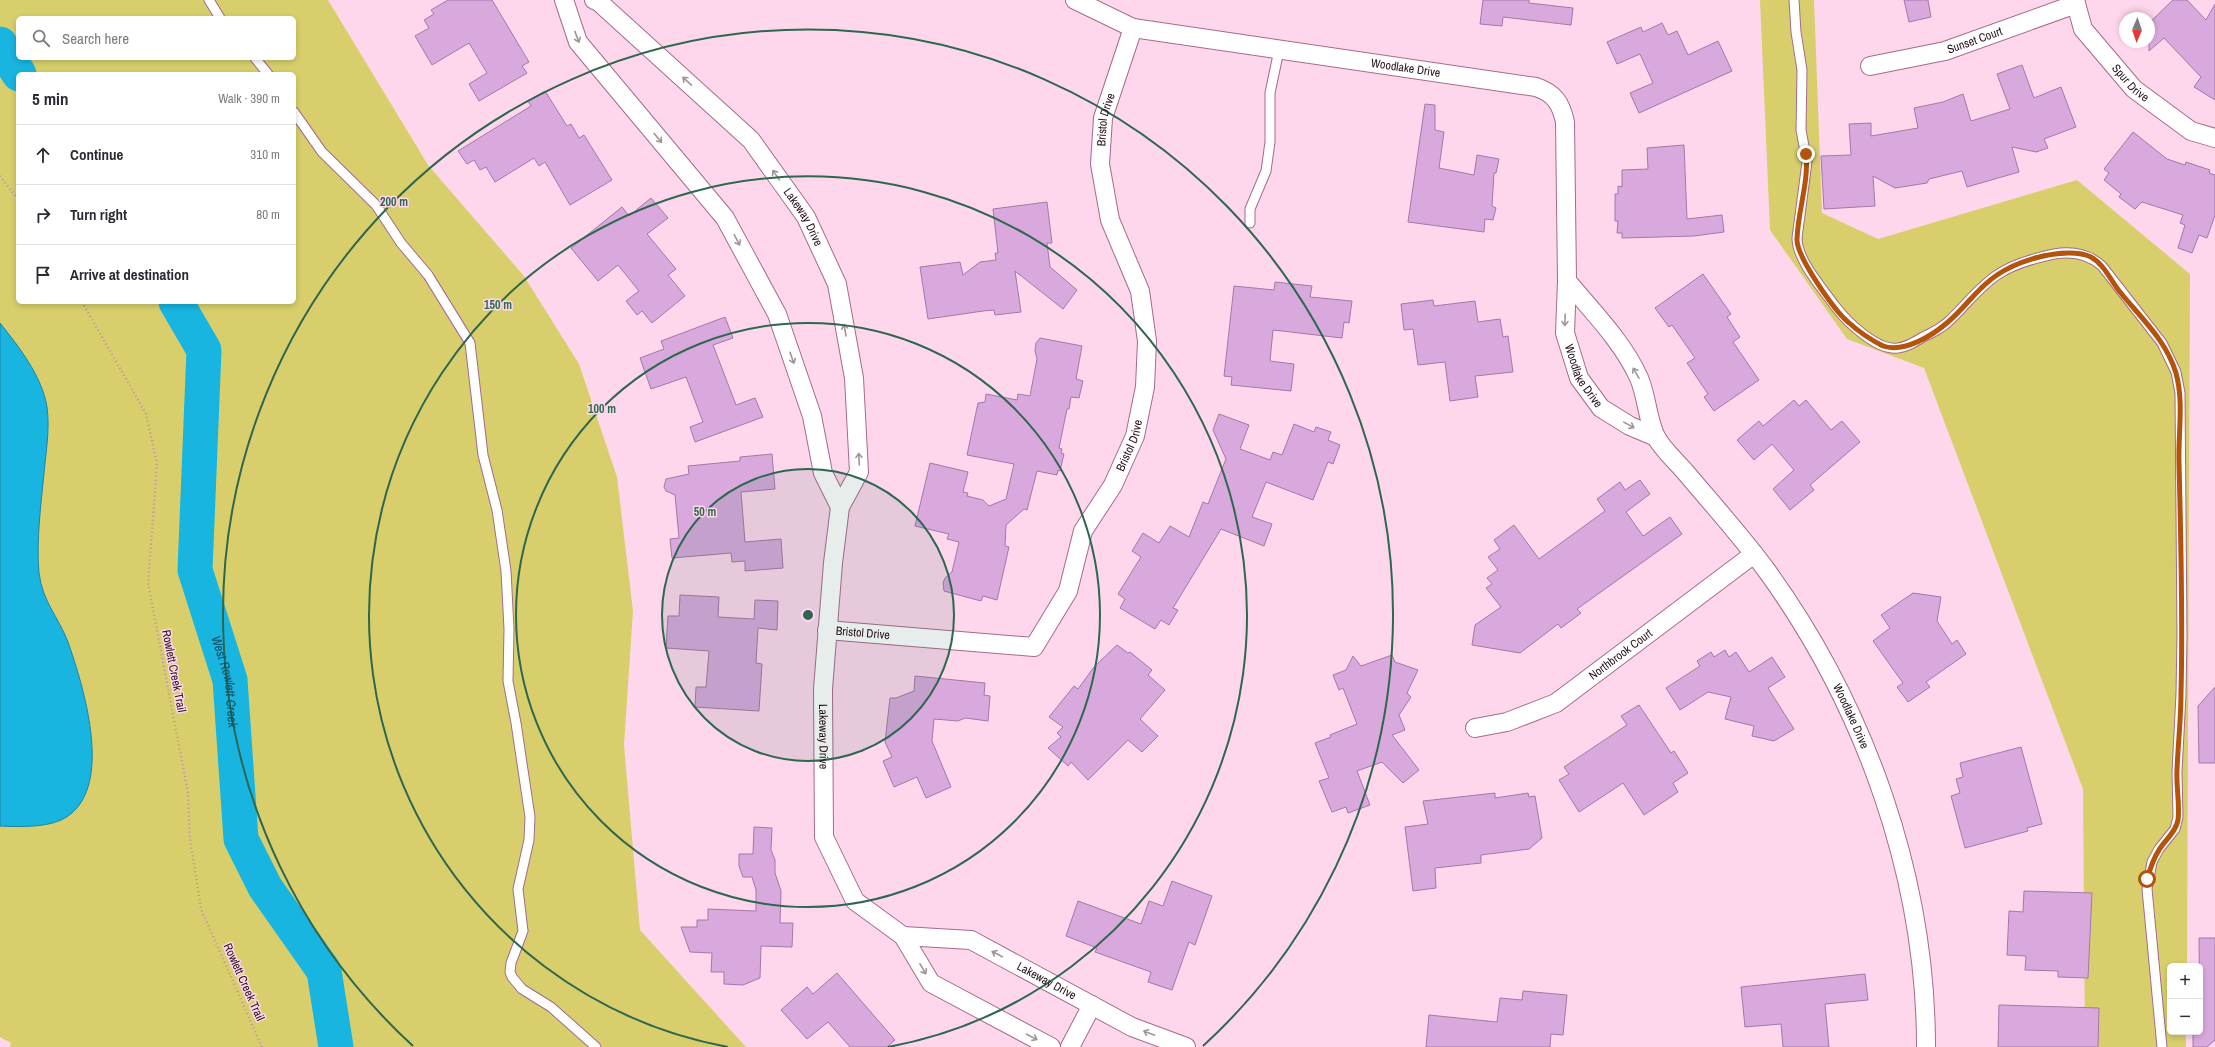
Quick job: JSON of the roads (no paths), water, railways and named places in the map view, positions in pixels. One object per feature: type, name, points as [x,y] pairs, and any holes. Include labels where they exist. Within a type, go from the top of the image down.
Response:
[{"type":"street","points":[[564,0],[578,42],[725,218],[777,314],[812,416],[823,473],[840,507]]},
{"type":"street","name":"Lakeway Drive","points":[[594,0],[599,2],[647,44],[751,140],[806,216],[837,284],[854,378],[860,472],[840,507],[827,630],[823,689],[824,836],[855,900],[903,936],[931,983],[1051,1047]]},
{"type":"street","name":"Woodlake Drive","points":[[1075,0],[1133,28],[1536,87],[1547,91],[1556,99],[1563,110],[1565,122],[1565,333],[1579,378],[1601,408],[1630,426],[1656,437]]},
{"type":"street","name":"Sunset Court","points":[[1870,66],[1945,51],[2076,2]]},
{"type":"street","name":"Spur Drive","points":[[2076,2],[2083,29],[2134,89],[2191,131],[2215,138]]},
{"type":"street","name":"Bristol Drive","points":[[827,630],[1034,647],[1068,591],[1083,531],[1113,485],[1135,436],[1145,387],[1147,341],[1140,291],[1110,220],[1100,164],[1103,118],[1133,28]]},
{"type":"street","name":"Woodlake Drive","points":[[1566,281],[1616,340],[1639,378],[1656,437],[1754,554],[1788,601],[1825,664],[1854,722],[1883,795],[1903,859],[1913,906],[1921,958],[1926,1047]]},
{"type":"street","name":"Northbrook Court","points":[[1475,728],[1507,722],[1556,703],[1754,554]]},
{"type":"street","name":"Lakeway Drive","points":[[903,936],[971,940],[1132,1027],[1186,1047]]},
{"type":"street","points":[[1070,1047],[1092,1005]]},
{"type":"lane","points":[[209,0],[219,16]]},
{"type":"lane","points":[[1794,0],[1803,81],[1801,130],[1807,162],[1797,238],[1798,249],[1824,292],[1848,322],[1883,346],[1890,348],[1906,346],[1948,323],[1982,286],[1999,273],[2038,258],[2064,253],[2079,254],[2092,257],[2102,266],[2162,343],[2176,372],[2180,400],[2179,461],[2182,628],[2181,694],[2176,772],[2178,817],[2175,828],[2159,849],[2152,862],[2147,889],[2162,1047]]},
{"type":"lane","points":[[1250,223],[1250,209],[1266,171],[1270,142],[1270,93],[1279,50]]},
{"type":"lane","points":[[257,60],[266,72]]},
{"type":"lane","points":[[296,115],[322,152],[376,205],[401,243],[428,275],[470,343],[483,455],[497,510],[506,571],[509,629],[508,681],[516,723],[530,822],[529,840],[518,889],[523,931],[510,964],[510,972],[512,977],[522,988],[551,1007],[596,1047]]},
{"type":"water","points":[[0,323],[29,362],[40,384],[47,407],[47,440],[38,536],[39,573],[47,601],[68,642],[81,683],[91,733],[92,758],[90,781],[82,801],[68,816],[53,823],[44,825],[16,827],[0,826]]},
{"type":"waterway","name":"West Rowlett Creek","points":[[0,44],[18,72]]},
{"type":"waterway","name":"West Rowlett Creek","points":[[177,304],[204,350],[195,570],[230,680],[241,839],[265,887],[324,971],[336,1047]]}]
